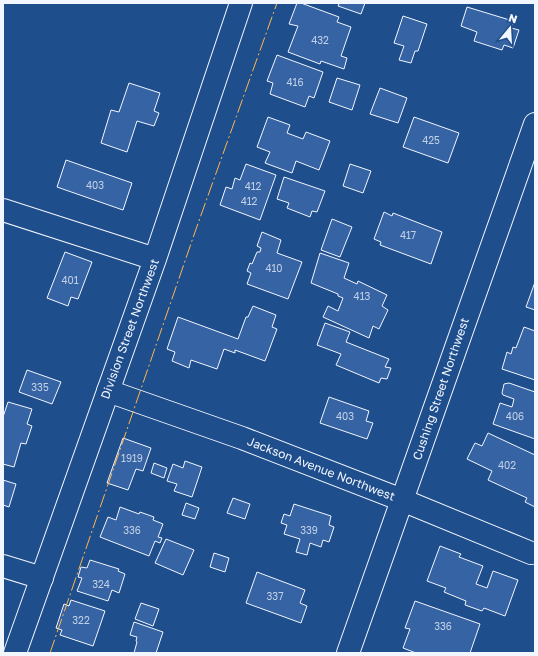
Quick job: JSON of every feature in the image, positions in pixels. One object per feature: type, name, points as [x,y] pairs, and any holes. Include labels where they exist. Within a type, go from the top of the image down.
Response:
[{"type":"street","name":"Division Street Northwest","points":[[15,653],[155,259],[241,3]]},
{"type":"street","name":"Cushing Street Northwest","points":[[348,653],[535,124]]},
{"type":"street","points":[[3,210],[155,259]]},
{"type":"street","name":"Jackson Avenue Northwest","points":[[108,391],[242,438],[402,500],[531,553]]},
{"type":"street","points":[[3,566],[42,578]]},
{"type":"building","points":[[297,3],[301,3],[339,17],[337,22],[351,27],[341,56],[347,58],[344,69],[321,61],[320,64],[288,52],[298,26],[289,24]]},
{"type":"building","points":[[336,3],[365,3],[361,14],[338,6],[339,4]]},
{"type":"building","points":[[467,7],[513,21],[511,28],[519,30],[513,48],[504,45],[502,50],[474,41],[477,32],[461,26]]},
{"type":"building","points":[[403,16],[427,24],[418,51],[415,51],[411,63],[399,60],[404,46],[394,43]]},
{"type":"building","points":[[277,55],[323,72],[314,98],[309,96],[305,107],[270,94],[273,83],[267,81]]},
{"type":"building","points":[[337,78],[360,85],[352,110],[329,102]]},
{"type":"building","points":[[129,83],[160,93],[154,111],[159,113],[154,126],[137,121],[127,152],[101,143],[111,110],[119,112]]},
{"type":"building","points":[[380,88],[407,98],[398,123],[370,114]]},
{"type":"building","points":[[268,117],[290,125],[287,133],[303,139],[306,132],[330,141],[319,170],[296,161],[292,173],[265,163],[270,152],[257,147]]},
{"type":"building","points":[[414,117],[459,133],[448,163],[403,147]]},
{"type":"building","points":[[66,160],[132,183],[123,210],[57,187]]},
{"type":"building","points":[[246,164],[276,175],[260,220],[220,205],[226,187],[232,189],[235,178],[240,180]]},
{"type":"building","points":[[350,164],[371,171],[363,193],[343,186]]},
{"type":"building","points":[[284,177],[325,191],[317,212],[312,211],[310,217],[287,208],[289,203],[277,199]]},
{"type":"building","points":[[384,212],[392,216],[393,213],[442,232],[431,264],[380,245],[381,242],[374,239]]},
{"type":"building","points":[[332,219],[352,227],[340,257],[321,250]]},
{"type":"building","points":[[262,232],[281,240],[277,253],[302,262],[288,299],[247,284],[251,273],[247,271],[250,263],[252,264],[257,252],[260,252],[261,248],[257,246]]},
{"type":"building","points":[[65,252],[92,262],[78,299],[71,297],[68,306],[47,298]]},
{"type":"building","points":[[320,253],[349,263],[344,278],[357,284],[358,281],[387,295],[382,306],[388,310],[379,329],[373,326],[369,338],[323,317],[328,306],[338,311],[343,298],[338,296],[338,294],[311,283]]},
{"type":"building","points":[[535,282],[535,310],[526,307]]},
{"type":"building","points":[[253,306],[276,315],[272,327],[277,329],[265,361],[235,350],[235,353],[224,349],[217,369],[191,360],[189,368],[172,361],[175,352],[167,349],[178,317],[238,339],[246,317],[248,317]]},
{"type":"building","points":[[325,323],[350,332],[346,342],[389,359],[385,367],[391,368],[387,379],[381,378],[379,383],[336,365],[341,354],[317,345]]},
{"type":"building","points":[[524,327],[535,331],[535,380],[502,369],[507,352],[511,354],[513,347],[516,348]]},
{"type":"building","points":[[27,370],[61,382],[52,404],[19,392]]},
{"type":"building","points":[[509,383],[535,392],[535,439],[493,424],[500,403],[512,407],[514,399],[503,395],[502,393],[504,384]]},
{"type":"building","points":[[329,397],[369,411],[366,421],[373,423],[367,439],[320,423]]},
{"type":"building","points":[[8,402],[32,409],[27,424],[32,426],[26,444],[21,443],[14,467],[3,464],[3,417]]},
{"type":"building","points":[[488,433],[535,455],[535,507],[525,502],[527,498],[488,480],[492,471],[467,459],[475,443],[482,446]]},
{"type":"building","points":[[123,438],[151,448],[143,471],[136,469],[128,490],[107,483]]},
{"type":"building","points":[[185,461],[202,467],[192,497],[174,491],[177,484],[167,481],[173,464],[183,468]]},
{"type":"building","points":[[154,463],[167,468],[164,478],[151,473]]},
{"type":"building","points":[[3,480],[16,484],[9,507],[3,505]]},
{"type":"building","points":[[233,498],[250,504],[245,519],[227,513]]},
{"type":"building","points":[[186,503],[199,508],[195,519],[182,515]]},
{"type":"building","points":[[294,504],[331,516],[329,525],[334,527],[329,542],[323,540],[321,547],[310,543],[307,555],[296,552],[300,539],[284,534],[287,525],[281,523],[284,514],[290,516]]},
{"type":"building","points":[[120,507],[139,514],[140,512],[154,517],[153,520],[163,524],[158,537],[162,538],[160,543],[155,541],[149,556],[100,537],[108,517],[116,520]]},
{"type":"building","points":[[166,539],[194,550],[183,575],[155,563]]},
{"type":"building","points":[[440,546],[461,554],[459,557],[483,566],[476,584],[487,588],[493,571],[518,580],[505,616],[484,608],[482,611],[465,605],[466,601],[444,592],[446,588],[427,581]]},
{"type":"building","points":[[214,553],[229,558],[225,572],[210,567]]},
{"type":"building","points":[[90,560],[119,569],[118,571],[125,574],[119,593],[112,590],[108,601],[77,591],[82,578],[78,577],[81,567],[87,568]]},
{"type":"building","points":[[257,572],[305,590],[300,603],[307,606],[301,623],[246,603]]},
{"type":"building","points":[[71,600],[105,611],[93,646],[60,635],[62,630],[56,628],[64,604],[69,606]]},
{"type":"building","points":[[415,601],[480,624],[470,653],[416,653],[403,648],[410,629],[405,628]]},
{"type":"building","points":[[141,603],[159,609],[153,626],[135,619]]},
{"type":"building","points":[[134,622],[163,632],[156,653],[134,653],[137,637],[130,635]]},
{"type":"power","points":[[50,653],[195,232],[277,3]]}]
